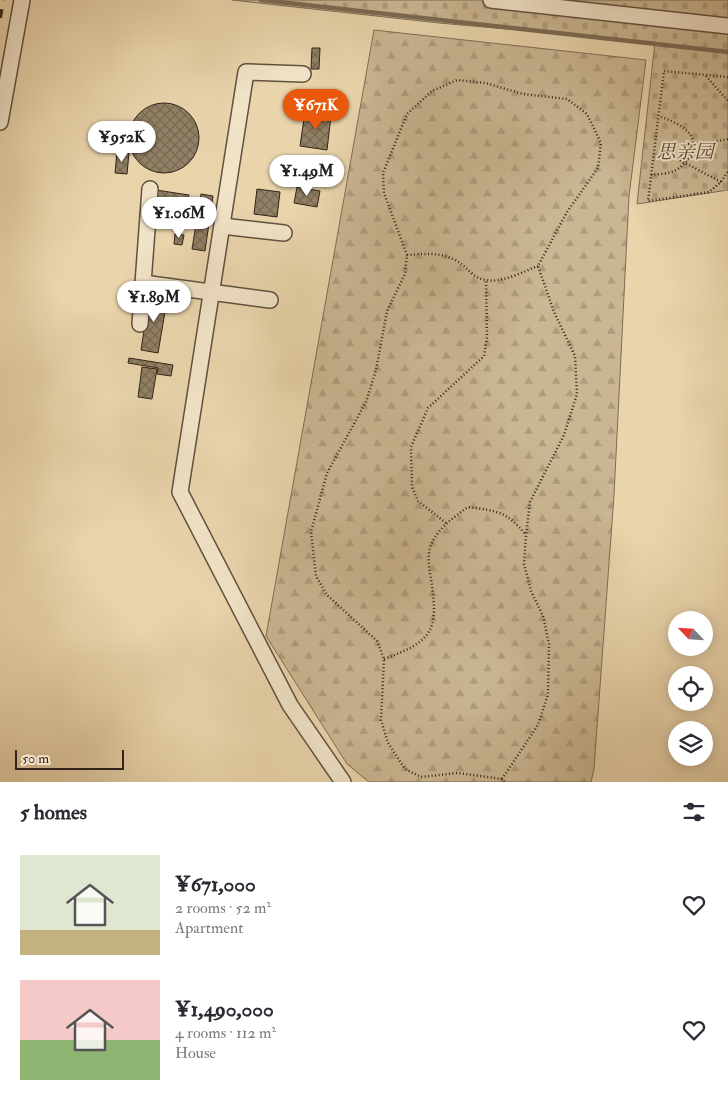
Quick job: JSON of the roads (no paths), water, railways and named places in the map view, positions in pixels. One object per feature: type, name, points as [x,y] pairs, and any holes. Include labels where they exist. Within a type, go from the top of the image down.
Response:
[{"type":"lane","points":[[0,122],[22,0]]},
{"type":"lane","points":[[491,0],[728,26]]},
{"type":"lane","points":[[304,74],[246,72],[180,492],[290,705],[343,782]]},
{"type":"lane","points":[[140,324],[150,189]]},
{"type":"lane","points":[[222,226],[284,233]]},
{"type":"lane","points":[[143,283],[270,300]]},
{"type":"waterway","points":[[261,0],[728,52]]},
{"type":"railway","points":[[0,18],[3,0]]},
{"type":"park label","name":"思亲园","points":[[685,152]]}]
